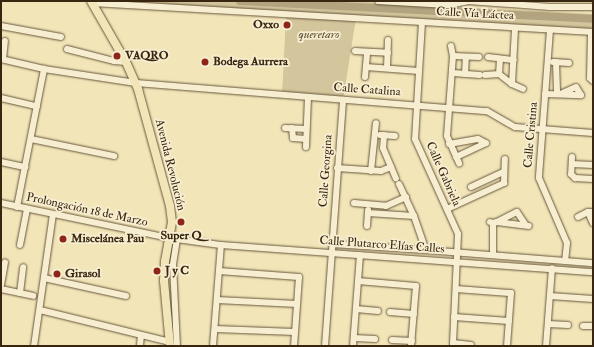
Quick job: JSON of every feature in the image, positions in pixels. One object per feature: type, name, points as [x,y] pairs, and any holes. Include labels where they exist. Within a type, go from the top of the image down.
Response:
[{"type":"main road","name":"Avenida Revolución","points":[[92,2],[126,62],[136,83],[170,206],[173,238],[165,260],[164,281],[173,345]]},
{"type":"street","name":"Calle Vía Láctea","points":[[378,1],[421,2],[448,5],[468,1],[550,7],[582,4],[593,7]]},
{"type":"street","name":"Calle Vía Láctea","points":[[92,2],[592,32]]},
{"type":"street","name":"Calle Gabriela","points":[[422,22],[415,139],[458,234],[458,261],[453,345]]},
{"type":"street","points":[[1,26],[60,37]]},
{"type":"street","points":[[512,84],[515,28]]},
{"type":"street","name":"Calle Cristina","points":[[550,30],[544,129],[539,181],[566,243],[565,261]]},
{"type":"street","points":[[592,32],[590,80],[593,81]]},
{"type":"street","points":[[387,68],[388,40]]},
{"type":"street","points":[[2,59],[6,41]]},
{"type":"street","points":[[449,144],[478,139],[486,144],[458,160],[449,144],[447,136],[453,56],[451,46]]},
{"type":"street","points":[[67,49],[114,61],[126,62]]},
{"type":"street","points":[[355,51],[388,53]]},
{"type":"street","points":[[365,77],[367,52]]},
{"type":"street","points":[[453,56],[479,57]]},
{"type":"street","points":[[465,74],[466,57]]},
{"type":"street","points":[[488,57],[514,60]]},
{"type":"street","name":"Calle Catalina","points":[[2,59],[44,69],[136,83],[487,111],[515,127],[593,133]]},
{"type":"street","points":[[499,74],[500,59]]},
{"type":"street","points":[[548,61],[569,63]]},
{"type":"street","points":[[545,94],[559,94],[556,62]]},
{"type":"street","points":[[366,67],[419,71]]},
{"type":"street","points":[[17,207],[44,69]]},
{"type":"street","points":[[452,73],[482,75],[499,74],[512,84],[523,89]]},
{"type":"street","points":[[306,147],[308,97]]},
{"type":"street","points":[[1,98],[37,106]]},
{"type":"street","name":"Calle Georgina","points":[[325,346],[343,100]]},
{"type":"street","points":[[371,171],[376,123]]},
{"type":"street","points":[[306,129],[289,128],[293,138],[306,139]]},
{"type":"street","points":[[384,135],[383,148],[396,178]]},
{"type":"street","points":[[375,136],[395,136]]},
{"type":"street","points":[[30,139],[114,156]]},
{"type":"street","points":[[572,157],[571,174],[575,178],[593,179]]},
{"type":"street","points":[[447,209],[504,183],[503,172],[505,159]]},
{"type":"street","points":[[1,162],[25,167]]},
{"type":"street","points":[[572,164],[593,166]]},
{"type":"street","points":[[337,168],[381,171],[391,167]]},
{"type":"street","points":[[475,197],[471,186],[503,172]]},
{"type":"street","points":[[399,184],[414,216],[426,250]]},
{"type":"street","points":[[354,203],[386,206],[406,197]]},
{"type":"street","name":"Prolongación 18 de Marzo","points":[[1,203],[173,238]]},
{"type":"street","points":[[367,226],[369,205]]},
{"type":"street","points":[[20,245],[27,209]]},
{"type":"street","points":[[517,212],[527,225],[493,222],[517,212]]},
{"type":"street","points":[[578,217],[590,212],[593,223]]},
{"type":"street","points":[[368,213],[414,216]]},
{"type":"street","points":[[34,346],[53,214]]},
{"type":"street","points":[[493,222],[493,255]]},
{"type":"street","name":"Calle Plutarco Elías Calles","points":[[173,238],[221,245],[593,272]]},
{"type":"street","name":"Calle Plutarco Elías Calles","points":[[332,244],[593,263]]},
{"type":"street","points":[[213,346],[221,245]]},
{"type":"street","points":[[353,346],[360,255]]},
{"type":"street","points":[[1,285],[5,262]]},
{"type":"street","points":[[20,293],[23,267]]},
{"type":"street","points":[[546,346],[552,268]]},
{"type":"street","points":[[219,271],[299,277],[294,346]]},
{"type":"street","points":[[44,278],[126,296]]},
{"type":"street","points":[[358,281],[416,286],[412,343],[392,340]]},
{"type":"street","points":[[1,289],[33,296]]},
{"type":"street","points":[[456,289],[511,293],[507,346]]},
{"type":"street","points":[[550,296],[593,299]]},
{"type":"street","points":[[217,300],[297,304]]},
{"type":"street","points":[[356,309],[378,311]]},
{"type":"street","points":[[40,310],[141,335],[173,345]]},
{"type":"street","points":[[390,312],[414,314]]},
{"type":"street","points":[[454,317],[509,321]]},
{"type":"street","points":[[548,324],[568,325]]},
{"type":"street","points":[[583,326],[593,326]]},
{"type":"street","points":[[214,329],[295,332]]},
{"type":"street","points":[[140,346],[141,335]]},
{"type":"street","points":[[354,338],[374,339]]},
{"type":"street","points":[[453,345],[471,345]]},
{"type":"green space","name":"queretaro","points":[[91,1],[346,1],[593,14],[593,29],[356,18],[343,100],[282,95],[286,17],[92,3]]},
{"type":"waterway","points":[[240,1],[593,19]]},
{"type":"place","name":"Oxxo","points":[[287,25]]},
{"type":"place","name":"VAQRO","points":[[117,56]]},
{"type":"place","name":"Bodega Aurrera","points":[[205,62]]},
{"type":"place","name":"Super Q","points":[[181,222]]},
{"type":"place","name":"Miscelánea Pau","points":[[63,239]]},
{"type":"place","name":"J y C","points":[[157,271]]},
{"type":"place","name":"Girasol","points":[[57,274]]}]
